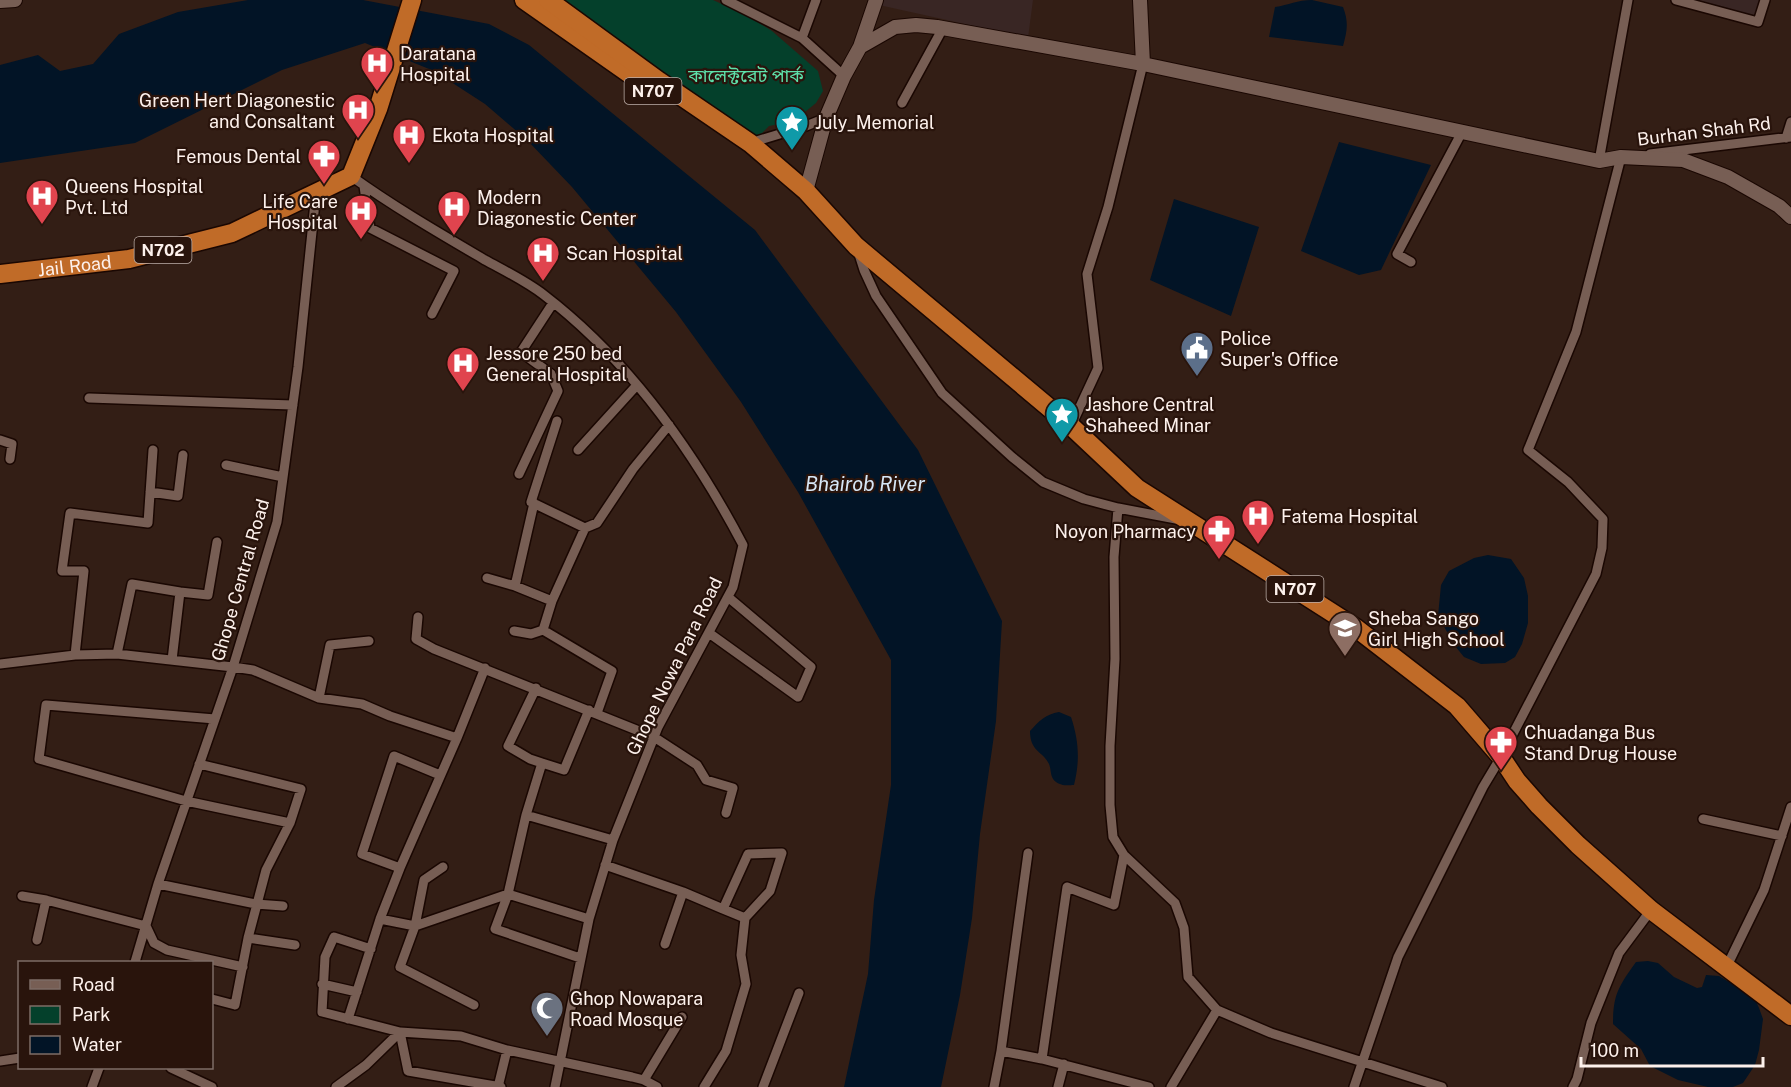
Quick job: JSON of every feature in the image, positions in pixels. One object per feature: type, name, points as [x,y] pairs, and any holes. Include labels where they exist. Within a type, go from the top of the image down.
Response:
[{"type":"highway","points":[[358,181],[412,0]]},
{"type":"highway","name":"N707","points":[[524,0],[697,122],[786,175]]},
{"type":"highway","name":"N707","points":[[548,0],[659,81],[750,142],[806,192],[856,246],[1071,426],[1137,488],[1356,628],[1457,706],[1501,757],[1517,781],[1578,845],[1651,910],[1791,1016]]},
{"type":"highway","name":"N702","points":[[316,193],[358,181]]},
{"type":"highway","name":"Jail Road","points":[[0,274],[141,256],[232,232],[316,193]]},
{"type":"street","points":[[0,1],[15,0]]},
{"type":"street","points":[[726,0],[802,38],[844,76]]},
{"type":"street","points":[[802,38],[816,0]]},
{"type":"street","points":[[806,192],[826,118],[844,76],[860,47],[876,0]]},
{"type":"street","points":[[1071,426],[1098,368],[1087,274],[1108,207],[1143,64],[1140,0]]},
{"type":"street","points":[[1599,161],[1628,0]]},
{"type":"street","points":[[1676,0],[1758,22],[1765,0]]},
{"type":"street","points":[[860,47],[895,27],[916,25],[943,28],[1143,64],[1599,161],[1621,157],[1683,160],[1728,177],[1779,206],[1791,217]]},
{"type":"street","points":[[902,103],[943,28]]},
{"type":"street","points":[[750,142],[807,126],[826,118]]},
{"type":"street","points":[[1789,137],[1791,122]]},
{"type":"street","points":[[1411,262],[1397,254],[1462,132]]},
{"type":"street","name":"Burhan Shah Rd","points":[[1621,157],[1789,137]]},
{"type":"street","points":[[1354,1087],[1398,957],[1483,787],[1501,757],[1596,574],[1602,548],[1603,519],[1568,482],[1528,450],[1576,332],[1621,157]]},
{"type":"street","points":[[358,181],[370,228],[454,271],[432,314]]},
{"type":"street","name":"Ghope Nowa Para Road","points":[[358,181],[413,218],[542,294],[599,342],[637,385],[693,457],[744,545],[734,587],[654,737],[613,840],[589,919],[555,1087]]},
{"type":"street","name":"Ghope Central Road","points":[[136,961],[158,884],[233,667],[277,522],[293,405],[316,193]]},
{"type":"street","points":[[856,246],[876,296],[942,393],[983,432],[1043,482],[1084,499],[1187,521]]},
{"type":"street","points":[[519,474],[558,391],[551,374],[521,352],[553,303]]},
{"type":"street","points":[[578,450],[637,385]]},
{"type":"street","points":[[89,398],[293,405]]},
{"type":"street","points":[[556,422],[531,502],[585,528]]},
{"type":"street","points":[[543,630],[552,601],[585,528],[597,523],[633,469],[669,425]]},
{"type":"street","points":[[0,440],[12,444],[9,459]]},
{"type":"street","points":[[75,655],[84,571],[62,572],[70,513],[148,523],[153,450]]},
{"type":"street","points":[[150,492],[178,496],[183,455]]},
{"type":"street","points":[[226,465],[283,477]]},
{"type":"street","points":[[515,586],[534,503]]},
{"type":"street","points":[[1118,508],[1114,557],[1115,659],[1110,746],[1110,805],[1113,837],[1124,855],[1175,903],[1184,928],[1188,977],[1216,1010],[1271,1034],[1442,1087]]},
{"type":"street","points":[[117,654],[132,584],[208,595],[217,542]]},
{"type":"street","points":[[487,578],[552,601]]},
{"type":"street","points":[[172,660],[180,592]]},
{"type":"street","points":[[709,633],[798,697],[811,667],[728,597]]},
{"type":"street","points":[[418,617],[416,639],[434,649],[654,737],[696,765],[706,780],[733,788],[726,813]]},
{"type":"street","points":[[514,631],[531,634],[543,630],[612,671],[564,770],[530,759],[508,746],[536,688]]},
{"type":"street","points":[[319,698],[330,645],[369,642]]},
{"type":"street","points":[[0,664],[75,655],[117,654],[253,670],[319,698],[362,704],[390,716],[457,738]]},
{"type":"street","points":[[348,1019],[380,919],[400,868],[486,668]]},
{"type":"street","points":[[215,719],[46,705],[39,759],[186,801],[290,823]]},
{"type":"street","points":[[400,868],[362,854],[394,756],[440,775]]},
{"type":"street","points":[[542,763],[526,815],[508,894],[495,929],[580,958]]},
{"type":"street","points":[[199,764],[302,789],[290,823],[266,870],[248,938],[235,1005],[213,999]]},
{"type":"street","points":[[1726,968],[1764,890],[1791,807]]},
{"type":"street","points":[[526,815],[613,840]]},
{"type":"street","points":[[1703,819],[1782,836]]},
{"type":"street","points":[[994,1087],[1028,853]]},
{"type":"street","points":[[704,1087],[726,1051],[746,984],[741,955],[746,918],[770,891],[782,854],[748,854],[723,909]]},
{"type":"street","points":[[1042,1059],[1067,887],[1114,905],[1124,855]]},
{"type":"street","points":[[605,865],[684,892],[746,918]]},
{"type":"street","points":[[443,867],[424,880],[415,926],[400,967],[474,1005]]},
{"type":"street","points":[[158,884],[256,904],[283,906]]},
{"type":"street","points":[[665,944],[684,892]]},
{"type":"street","points":[[380,919],[415,926],[508,894],[589,919]]},
{"type":"street","points":[[22,896],[146,926],[154,943],[166,950],[243,967]]},
{"type":"street","points":[[37,940],[46,900]]},
{"type":"street","points":[[1573,1087],[1592,1023],[1619,953],[1651,910]]},
{"type":"street","points":[[371,949],[334,937],[325,957],[322,1012],[400,1032],[461,1036],[631,1082],[645,1080],[657,1087]]},
{"type":"street","points":[[248,938],[295,945]]},
{"type":"street","points":[[322,984],[357,992]]},
{"type":"street","points":[[763,1087],[799,993]]},
{"type":"street","points":[[1171,1087],[1216,1010]]},
{"type":"street","points":[[645,1080],[682,1017]]},
{"type":"street","points":[[400,1032],[408,1071],[499,1087],[507,1050]]},
{"type":"street","points":[[336,1087],[366,1065],[400,1032]]},
{"type":"street","points":[[1001,1051],[1064,1064],[1121,1083],[1149,1087]]},
{"type":"street","points":[[0,1061],[18,1058]]},
{"type":"street","points":[[1058,1087],[1064,1064]]},
{"type":"street","points":[[92,1087],[99,1069]]},
{"type":"street","points":[[173,1069],[212,1087]]},
{"type":"shaded area","points":[[880,0],[1033,0],[1028,38],[879,5]]},
{"type":"shaded area","points":[[1691,0],[1761,0],[1756,18]]},
{"type":"green space","name":"কালেক্টরেট পার্ক","points":[[559,0],[713,0],[746,15],[772,31],[818,71],[823,91],[816,103],[794,121],[769,126],[762,133],[749,139]]},
{"type":"water","name":"Bhairob River","points":[[248,0],[363,0],[489,24],[529,45],[755,230],[918,450],[1002,621],[996,721],[980,834],[972,918],[960,995],[941,1087],[844,1087],[868,974],[874,900],[891,785],[891,660],[798,492],[741,402],[676,312],[572,187],[527,140],[485,104],[434,71],[365,43],[282,70],[135,143],[0,163],[0,65],[38,55],[60,71],[93,64],[119,34],[178,12]]},
{"type":"water","points":[[1312,0],[1343,7],[1347,27],[1343,46],[1269,37],[1275,7]]},
{"type":"water","points":[[1339,142],[1431,165],[1381,270],[1359,275],[1301,251]]},
{"type":"water","points":[[1174,199],[1259,227],[1231,316],[1150,280]]},
{"type":"water","points":[[1488,555],[1511,559],[1524,578],[1528,596],[1528,623],[1522,644],[1515,657],[1505,663],[1481,664],[1464,657],[1438,616],[1441,585],[1449,571],[1474,558]]},
{"type":"water","points":[[1059,712],[1071,717],[1076,734],[1078,759],[1074,785],[1061,785],[1054,780],[1049,764],[1032,743],[1030,731],[1046,716]]},
{"type":"water","points":[[1636,962],[1658,963],[1674,977],[1697,988],[1702,987],[1706,975],[1719,976],[1754,997],[1763,1019],[1755,1065],[1743,1083],[1733,1087],[1708,1087],[1678,1080],[1650,1066],[1641,1049],[1613,1024],[1614,1005],[1621,984]]},
{"type":"place","name":"Daratana Hospital","points":[[377,92]]},
{"type":"place","name":"Green Hert Diagonestic and Consaltant","points":[[358,139]]},
{"type":"place","name":"July_Memorial","points":[[792,151]]},
{"type":"place","name":"Ekota Hospital","points":[[409,164]]},
{"type":"place","name":"Femous Dental","points":[[324,185]]},
{"type":"place","name":"Queens Hospital Pvt. Ltd","points":[[42,225]]},
{"type":"place","name":"Modern Diagonestic Center","points":[[454,236]]},
{"type":"place","name":"Life Care Hospital","points":[[361,240]]},
{"type":"place","name":"Scan Hospital","points":[[543,282]]},
{"type":"place","name":"Police Super's Office","points":[[1197,377]]},
{"type":"place","name":"Jessore 250 bed General Hospital","points":[[463,392]]},
{"type":"place","name":"Jashore Central Shaheed Minar","points":[[1062,443]]},
{"type":"place","name":"Fatema Hospital","points":[[1258,545]]},
{"type":"place","name":"Noyon Pharmacy","points":[[1219,560]]},
{"type":"place","name":"Sheba Sango Girl High School","points":[[1345,657]]},
{"type":"place","name":"Chuadanga Bus Stand Drug House","points":[[1501,771]]},
{"type":"place","name":"Ghop Nowapara Road Mosque","points":[[547,1037]]}]
